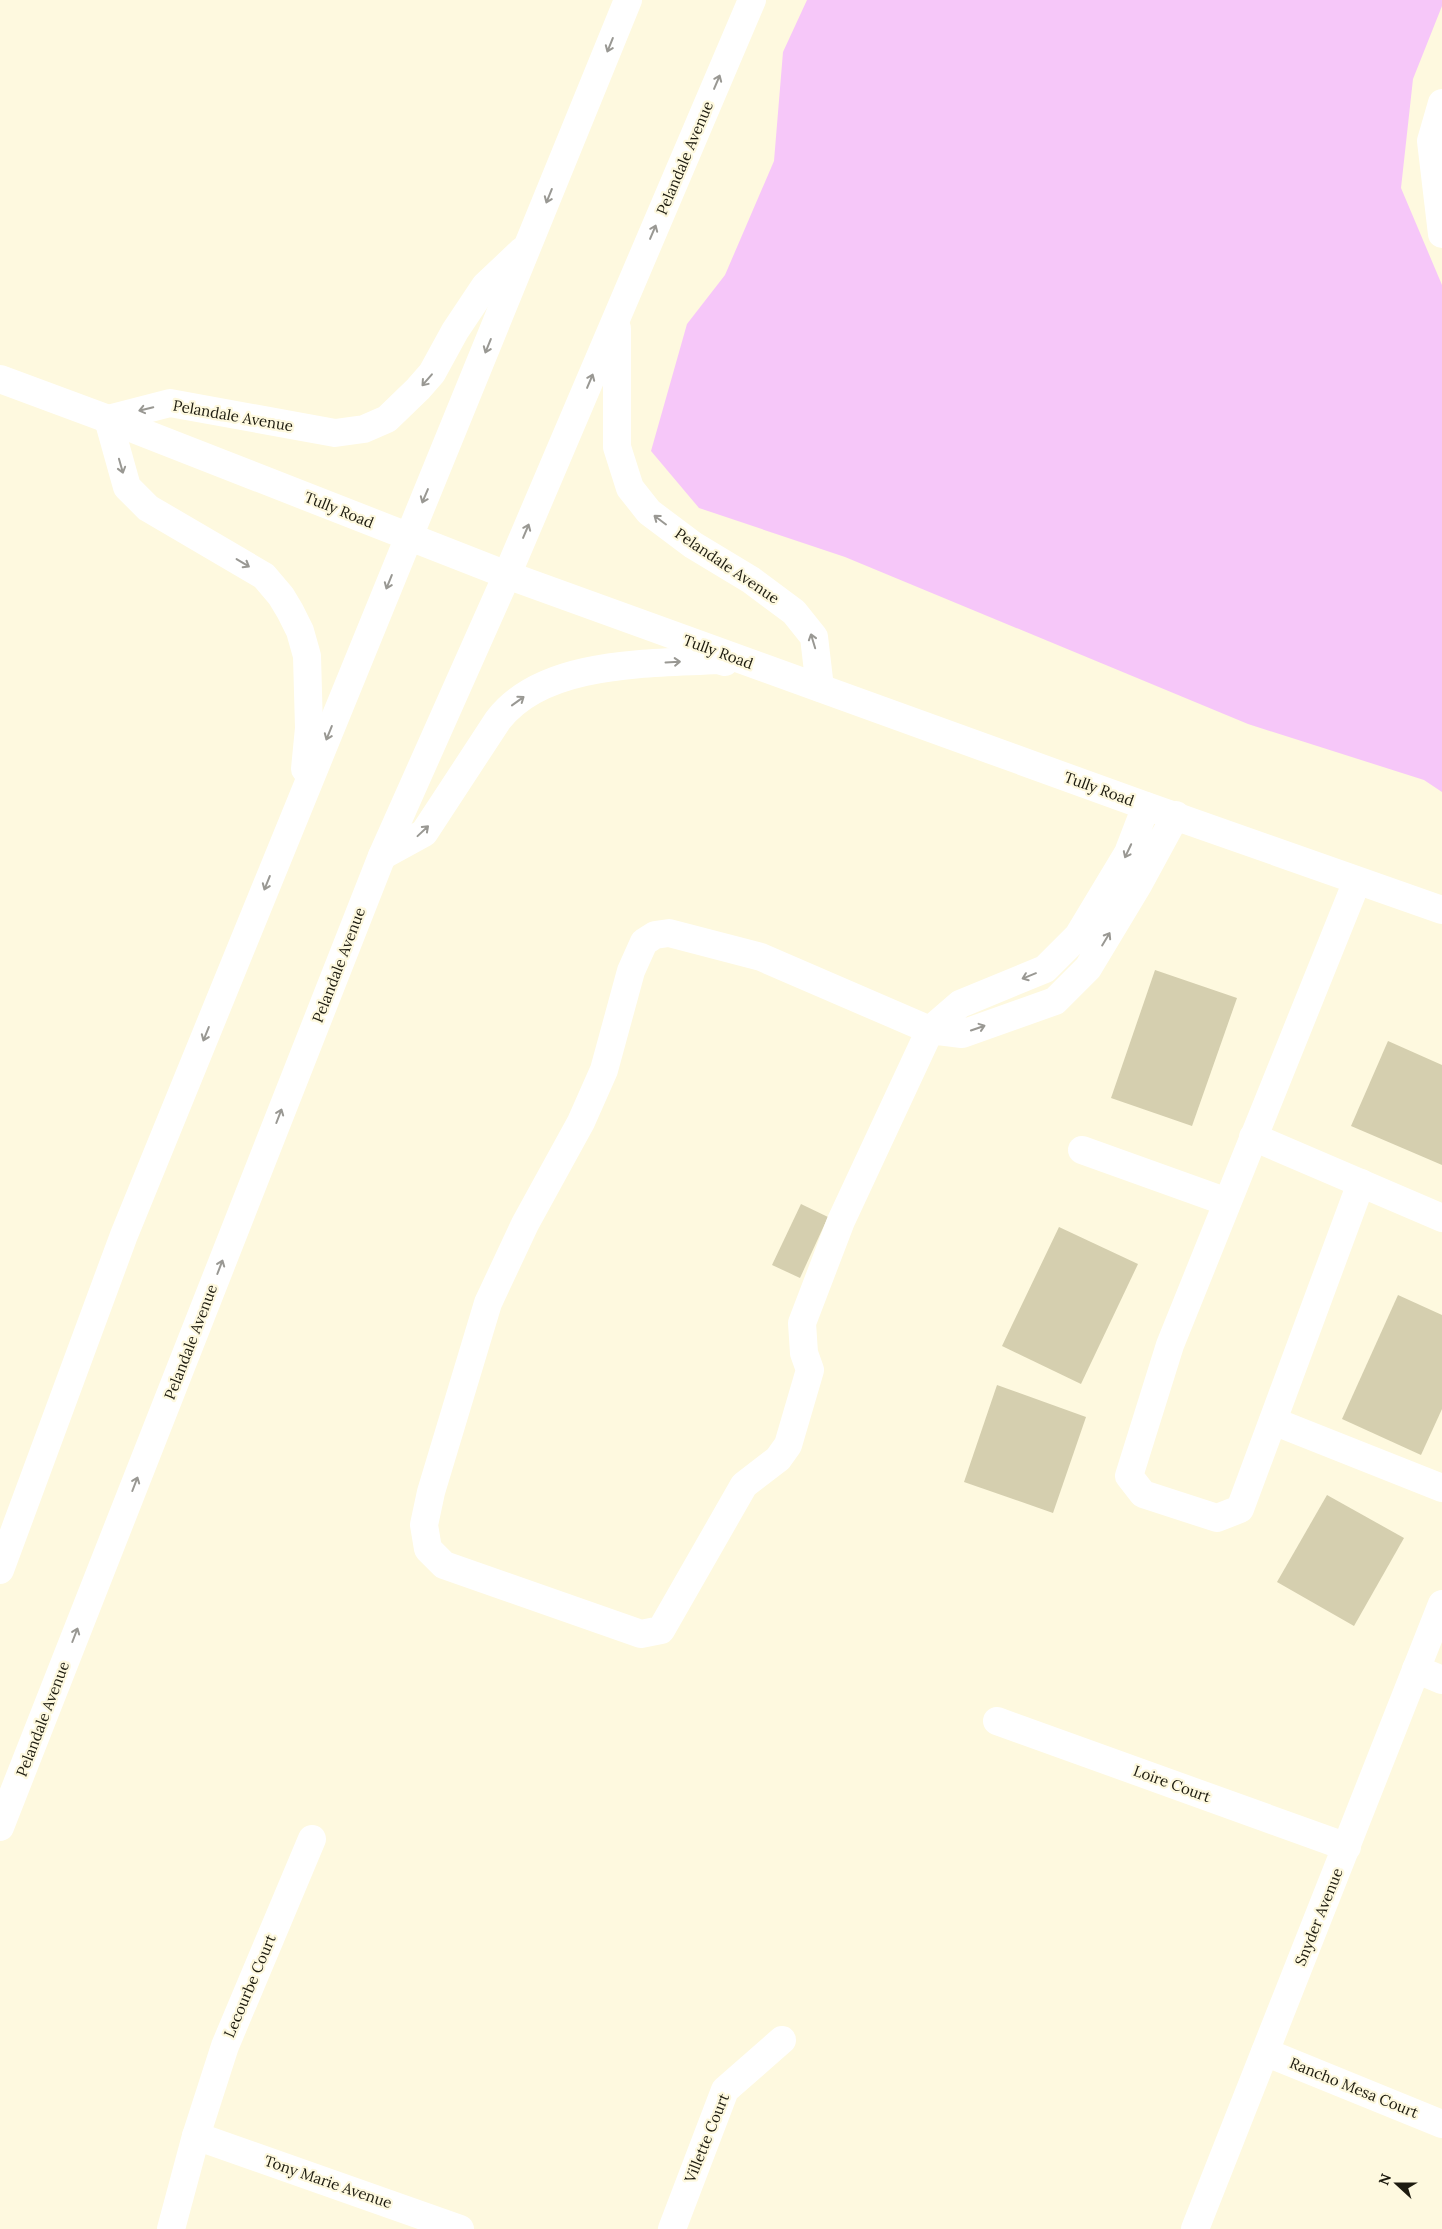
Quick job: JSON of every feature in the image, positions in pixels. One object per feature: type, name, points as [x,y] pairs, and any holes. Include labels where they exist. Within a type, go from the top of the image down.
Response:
[{"type":"main road","name":"Pelandale Avenue","points":[[0,1570],[124,1235],[628,0]]},
{"type":"main road","name":"Pelandale Avenue","points":[[0,1827],[382,856],[507,575],[752,0]]},
{"type":"main road","points":[[1442,103],[1431,141],[1442,234]]},
{"type":"main road","name":"Pelandale Avenue","points":[[303,795],[309,728],[307,656],[300,632],[290,611],[281,596],[264,576],[148,508],[127,487],[108,419],[170,403],[336,433],[364,429],[387,419],[418,389],[432,373],[455,331],[485,286],[529,244]]},
{"type":"main road","name":"Pelandale Avenue","points":[[617,316],[617,447],[630,488],[649,512],[693,545],[751,580],[794,612],[814,637],[820,688]]},
{"type":"main road","name":"Tully Road","points":[[0,379],[108,419],[507,575],[1146,806],[1442,910]]},
{"type":"main road","points":[[382,856],[424,832],[507,708],[525,695],[546,685],[596,670],[640,664],[718,660],[820,688]]},
{"type":"main road","points":[[1146,806],[1128,853],[1078,936],[1045,969],[960,1004],[930,1030],[841,1221],[802,1323],[804,1353],[810,1370],[788,1445],[778,1459],[744,1485],[660,1630],[641,1634],[444,1565],[428,1549],[424,1525],[430,1492],[488,1303],[525,1224],[581,1122],[604,1070],[631,971],[644,942],[655,935],[669,933],[761,957],[930,1030],[962,1034],[1054,1001],[1088,968],[1138,885],[1176,815]]},
{"type":"main road","points":[[1357,881],[1170,1345],[1129,1476],[1143,1494],[1217,1518],[1240,1509],[1361,1183]]},
{"type":"main road","points":[[1254,1137],[1442,1218]]},
{"type":"main road","points":[[1082,1150],[1227,1202]]},
{"type":"main road","points":[[1272,1422],[1442,1488]]},
{"type":"main road","name":"Snyder Avenue","points":[[1195,2229],[1442,1604]]},
{"type":"main road","points":[[1416,1669],[1442,1680]]},
{"type":"main road","name":"Loire Court","points":[[997,1721],[1347,1847]]},
{"type":"main road","name":"Lecourbe Court","points":[[170,2229],[196,2136],[225,2046],[312,1838]]},
{"type":"main road","name":"Villette Court","points":[[672,2229],[725,2090],[782,2040]]},
{"type":"main road","name":"Rancho Mesa Court","points":[[1266,2052],[1442,2124]]},
{"type":"main road","name":"Tony Marie Avenue","points":[[196,2136],[460,2229]]},
{"type":"shaded area","points":[[807,0],[1442,0],[1442,6],[1413,79],[1401,188],[1442,285],[1442,792],[1424,780],[1248,724],[845,557],[699,508],[651,451],[687,324],[725,275],[774,161],[783,52]]},
{"type":"building","points":[[1155,970],[1237,998],[1192,1126],[1111,1098]]},
{"type":"building","points":[[1388,1041],[1442,1065],[1442,1165],[1351,1126]]},
{"type":"building","points":[[801,1204],[828,1217],[800,1278],[772,1265]]},
{"type":"building","points":[[1059,1227],[1138,1264],[1081,1384],[1002,1346]]},
{"type":"building","points":[[1398,1295],[1442,1315],[1442,1409],[1421,1455],[1342,1419]]},
{"type":"building","points":[[997,1385],[1086,1417],[1053,1513],[964,1482]]},
{"type":"building","points":[[1327,1495],[1404,1538],[1354,1626],[1277,1582]]}]
